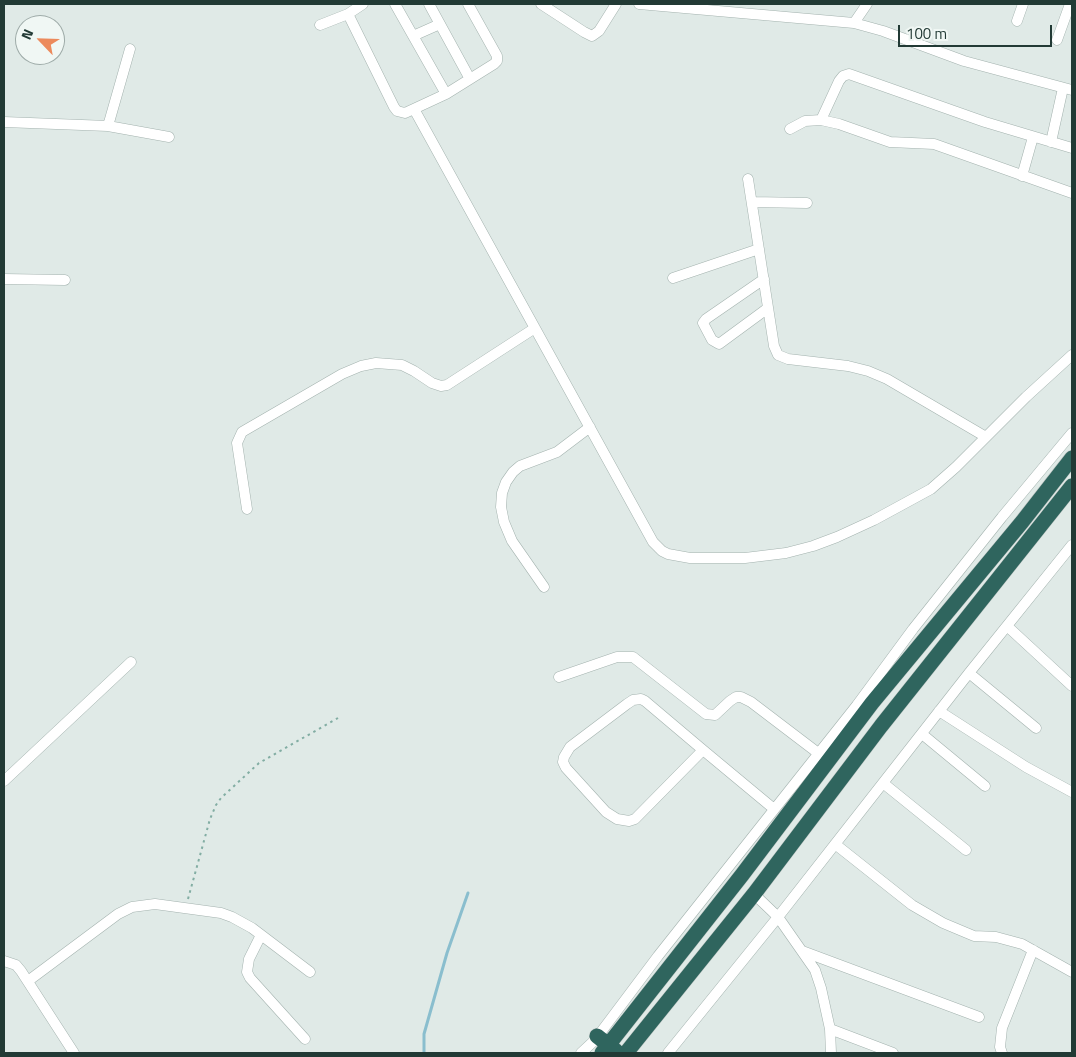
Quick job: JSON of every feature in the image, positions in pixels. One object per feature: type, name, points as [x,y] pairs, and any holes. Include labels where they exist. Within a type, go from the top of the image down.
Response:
[{"type":"highway","points":[[607,1047],[742,875],[872,703],[1022,522],[1072,458]]},
{"type":"highway","points":[[626,1053],[754,894],[881,726],[1072,486]]},
{"type":"street","points":[[320,25],[348,14],[363,4]]},
{"type":"street","points":[[395,4],[446,94]]},
{"type":"street","points":[[429,4],[470,79]]},
{"type":"street","points":[[348,14],[394,107],[401,112],[414,109],[446,94],[494,64],[497,58],[468,4]]},
{"type":"street","points":[[541,4],[592,36],[599,31],[616,4]]},
{"type":"street","points":[[639,4],[718,7],[854,23],[882,31],[964,61],[1068,89],[1051,142]]},
{"type":"street","points":[[854,23],[867,4]]},
{"type":"street","points":[[1017,21],[1023,4]]},
{"type":"street","points":[[1057,40],[1070,4]]},
{"type":"street","points":[[413,36],[440,24]]},
{"type":"street","points":[[108,126],[130,49]]},
{"type":"street","points":[[821,120],[839,80],[848,74],[1033,137],[1072,148]]},
{"type":"street","points":[[414,109],[653,542],[662,551],[673,556],[690,558],[745,558],[786,553],[813,546],[874,520],[932,489],[1072,355]]},
{"type":"street","points":[[790,129],[805,121],[821,120],[839,124],[890,142],[934,144],[1072,193]]},
{"type":"street","points":[[4,122],[108,126],[169,137]]},
{"type":"street","points":[[1022,176],[1033,137]]},
{"type":"street","points":[[748,180],[775,351],[782,357],[848,366],[868,371],[887,379],[986,437]]},
{"type":"street","points":[[752,202],[806,203]]},
{"type":"street","points":[[673,278],[759,249]]},
{"type":"street","points":[[4,279],[65,280]]},
{"type":"street","points":[[764,279],[706,318],[703,323],[712,340],[719,344],[768,308]]},
{"type":"street","points":[[247,509],[237,443],[242,432],[342,374],[361,366],[376,364],[402,365],[414,370],[432,384],[447,385],[535,328]]},
{"type":"street","points":[[544,586],[512,540],[504,522],[501,507],[504,487],[513,472],[520,466],[556,452],[590,427]]},
{"type":"street","points":[[581,1053],[607,1047],[774,809],[996,525],[1072,433]]},
{"type":"street","points":[[668,1053],[778,917],[969,673],[1071,548]]},
{"type":"street","points":[[1007,626],[1072,686]]},
{"type":"street","points":[[558,677],[617,657],[633,658],[706,714],[715,715],[730,701],[736,697],[741,697],[751,702],[818,753]]},
{"type":"street","points":[[4,781],[131,662]]},
{"type":"street","points":[[969,673],[1036,728]]},
{"type":"street","points":[[703,750],[634,819],[629,821],[617,819],[606,812],[566,768],[563,762],[570,747],[627,704],[637,699],[645,701],[774,809]]},
{"type":"street","points":[[939,711],[1026,767],[1072,792]]},
{"type":"street","points":[[922,734],[985,786]]},
{"type":"street","points":[[883,783],[966,850]]},
{"type":"street","points":[[835,844],[912,905],[943,923],[974,936],[1009,939],[1072,972]]},
{"type":"street","points":[[754,894],[778,917],[815,970],[830,1029],[832,1053]]},
{"type":"street","points":[[28,981],[118,914],[132,907],[155,904],[221,913],[240,920],[310,972]]},
{"type":"street","points":[[261,935],[249,959],[248,972],[250,978],[305,1039]]},
{"type":"street","points":[[1002,1053],[1000,1047],[1002,1028],[1032,950]]},
{"type":"street","points":[[802,951],[979,1018]]},
{"type":"street","points":[[4,961],[16,965],[74,1053]]},
{"type":"street","points":[[830,1029],[893,1053]]},
{"type":"path","points":[[185,908],[210,819],[221,798],[259,763],[338,718]]},
{"type":"waterway","points":[[424,1053],[424,1034],[447,953],[468,893]]}]
